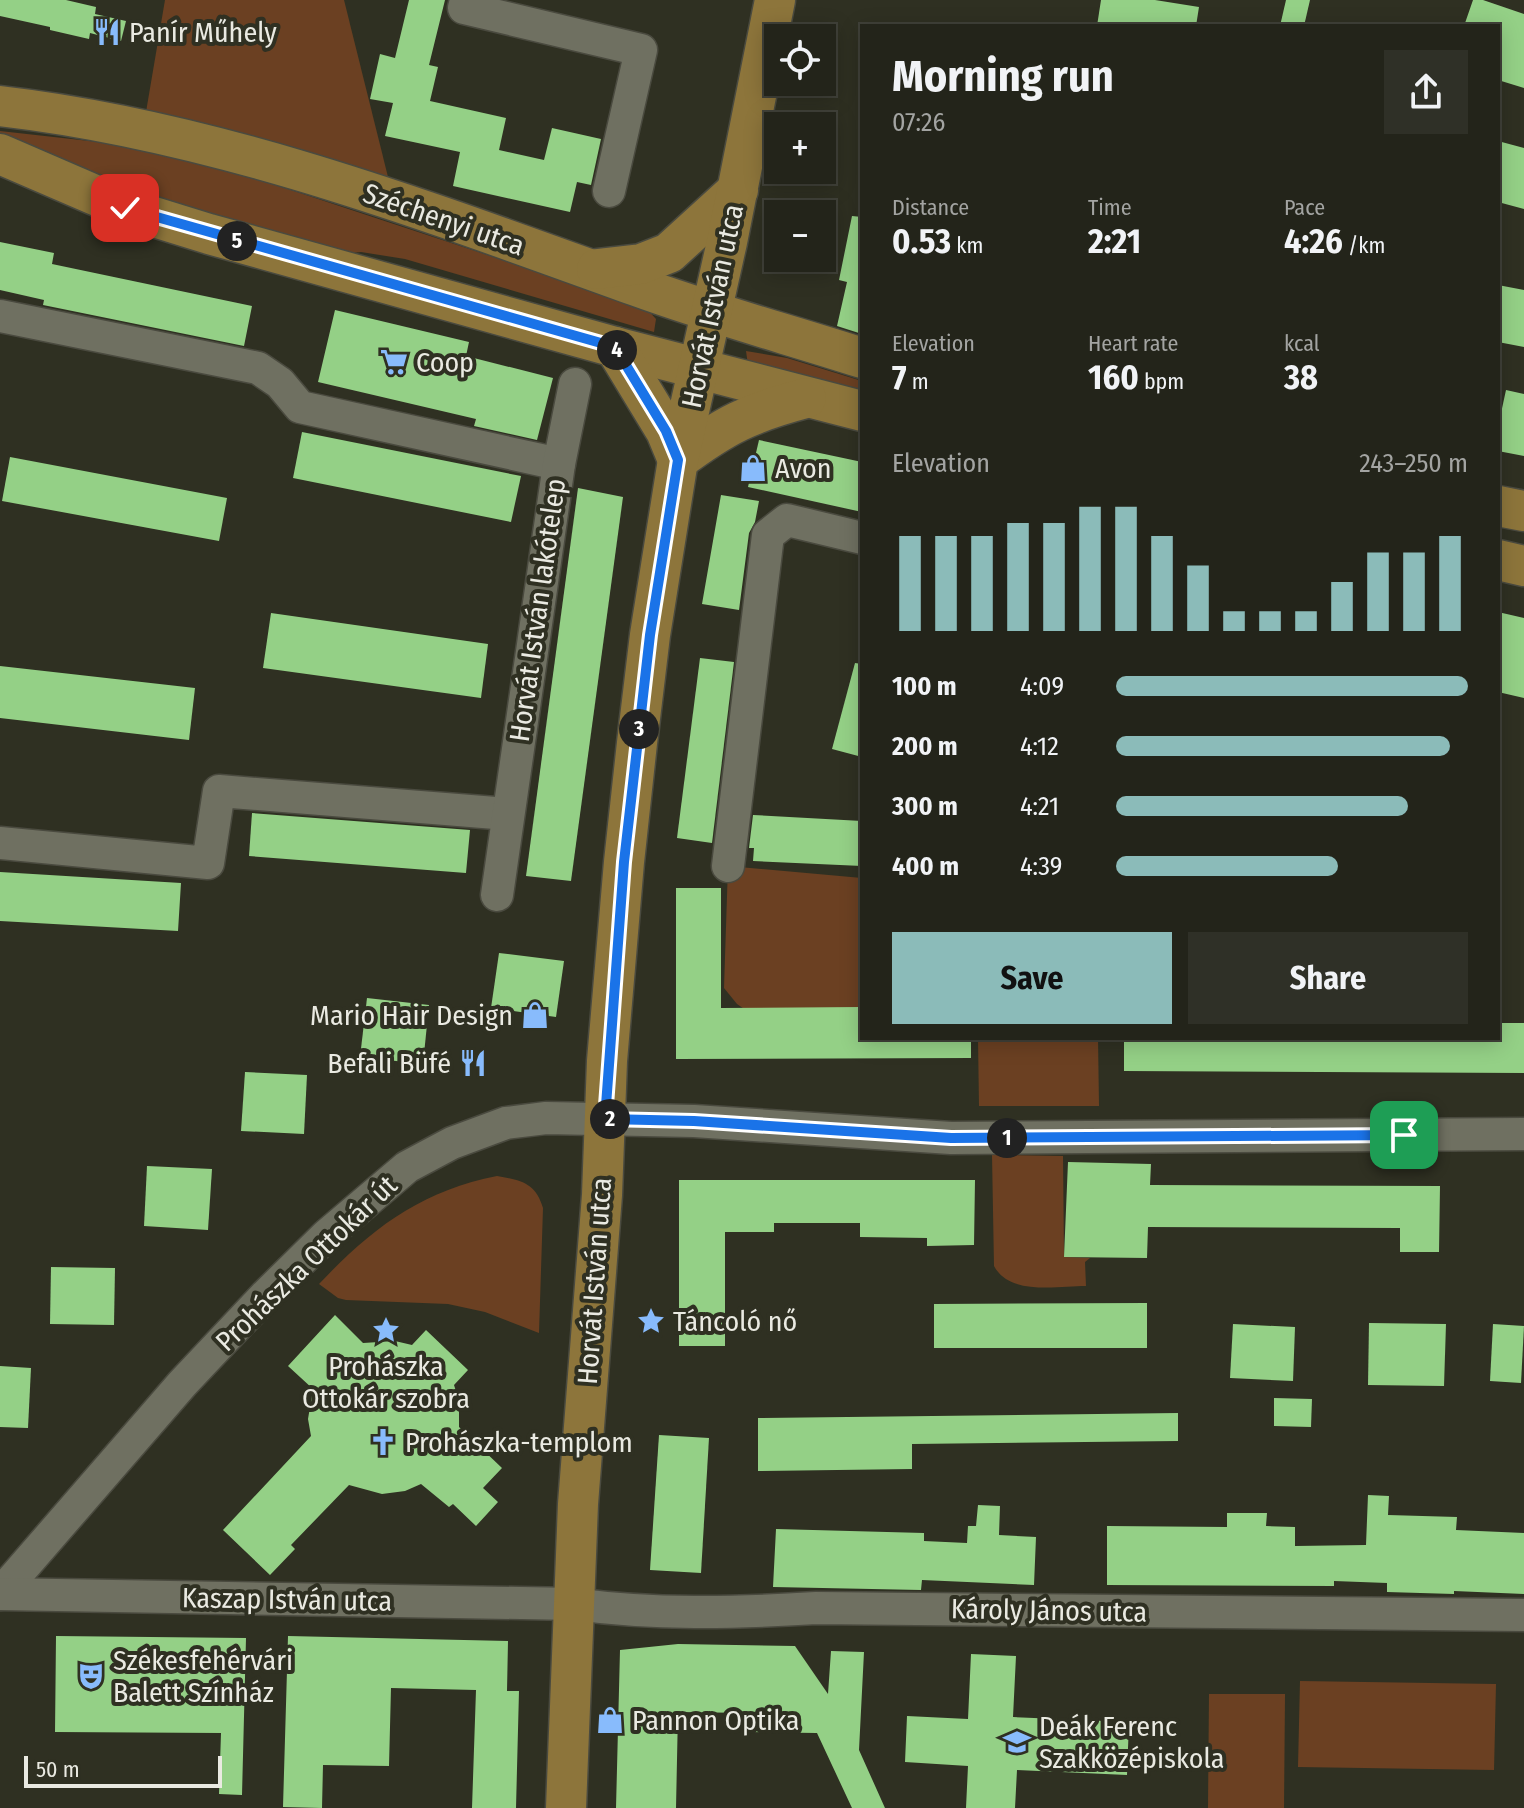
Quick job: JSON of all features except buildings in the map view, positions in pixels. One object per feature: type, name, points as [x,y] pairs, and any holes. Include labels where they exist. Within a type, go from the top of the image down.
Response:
[{"type":"main road","name":"Horvát István utca","points":[[566,1808],[578,1504],[607,1061],[625,847],[650,635],[678,460],[738,190],[775,0]]},
{"type":"main road","name":"Széchenyi utca","points":[[6,110],[144,129],[224,149],[359,189],[711,312],[860,357]]},
{"type":"main road","points":[[0,154],[125,208],[615,347],[860,411]]},
{"type":"main road","points":[[594,270],[641,264],[669,253],[738,190]]},
{"type":"main road","points":[[615,347],[666,431],[678,460],[716,431],[744,416],[806,398]]},
{"type":"main road","points":[[1500,506],[1524,511]]},
{"type":"main road","points":[[1500,560],[1524,566]]},
{"type":"street","points":[[466,0],[464,8],[641,50],[609,191]]},
{"type":"street","name":"Horvát István lakótelep","points":[[0,316],[258,368],[280,383],[300,407],[559,464],[497,895]]},
{"type":"street","points":[[559,464],[575,384]]},
{"type":"street","points":[[728,866],[768,535],[787,520],[860,538]]},
{"type":"street","points":[[0,843],[208,863],[219,791],[508,814]]},
{"type":"street","name":"Prohászka Ottokár út","points":[[0,1594],[182,1384],[327,1235],[395,1177],[452,1143],[506,1123],[546,1118],[694,1121],[951,1138],[1524,1134]]},
{"type":"street","name":"Kaszap István utca","points":[[0,1594],[574,1604]]},
{"type":"street","name":"Károly János utca","points":[[574,1604],[732,1614],[816,1608],[1524,1615]]},
{"type":"shaded area","points":[[165,0],[344,0],[389,181],[146,112]]},
{"type":"shaded area","points":[[0,131],[170,150],[645,307],[656,319],[654,332],[405,259],[361,252],[342,254],[166,207],[0,139]]},
{"type":"shaded area","points":[[746,351],[787,358],[860,380],[860,392],[748,365]]},
{"type":"shaded area","points":[[728,866],[860,878],[860,1013],[750,1013],[737,1004],[724,988]]},
{"type":"shaded area","points":[[978,1040],[1098,1040],[1099,1106],[979,1106]]},
{"type":"shaded area","points":[[992,1155],[1063,1156],[1064,1257],[1090,1258],[1085,1262],[1086,1286],[1023,1286],[1011,1282],[994,1266]]},
{"type":"shaded area","points":[[497,1176],[532,1188],[543,1208],[539,1333],[485,1312],[448,1304],[346,1300],[319,1284],[358,1246],[399,1215],[445,1191]]},
{"type":"shaded area","points":[[1300,1681],[1496,1684],[1494,1770],[1298,1767]]},
{"type":"shaded area","points":[[1209,1694],[1285,1694],[1284,1808],[1208,1808]]},
{"type":"place","name":"Panír Műhely","points":[[107,32]]},
{"type":"place","name":"Coop","points":[[394,362]]},
{"type":"place","name":"Avon","points":[[753,468]]},
{"type":"place","name":"Mario Hair Design","points":[[535,1015]]},
{"type":"place","name":"Befali Büfé","points":[[473,1063]]},
{"type":"place","name":"Táncoló nő","points":[[651,1321]]},
{"type":"place","name":"Prohászka Ottokár szobra","points":[[386,1330]]},
{"type":"place","name":"Prohászka-templom","points":[[383,1442]]},
{"type":"place","name":"Székesfehérvári Balett Színház","points":[[91,1676]]},
{"type":"place","name":"Pannon Optika","points":[[610,1720]]},
{"type":"place","name":"Deák Ferenc Szakközépiskola","points":[[1017,1742]]},
{"type":"route","points":[[125,208],[615,347],[666,431],[678,460],[650,635],[624,862],[605,1119],[694,1121],[951,1138],[1404,1135]]}]
